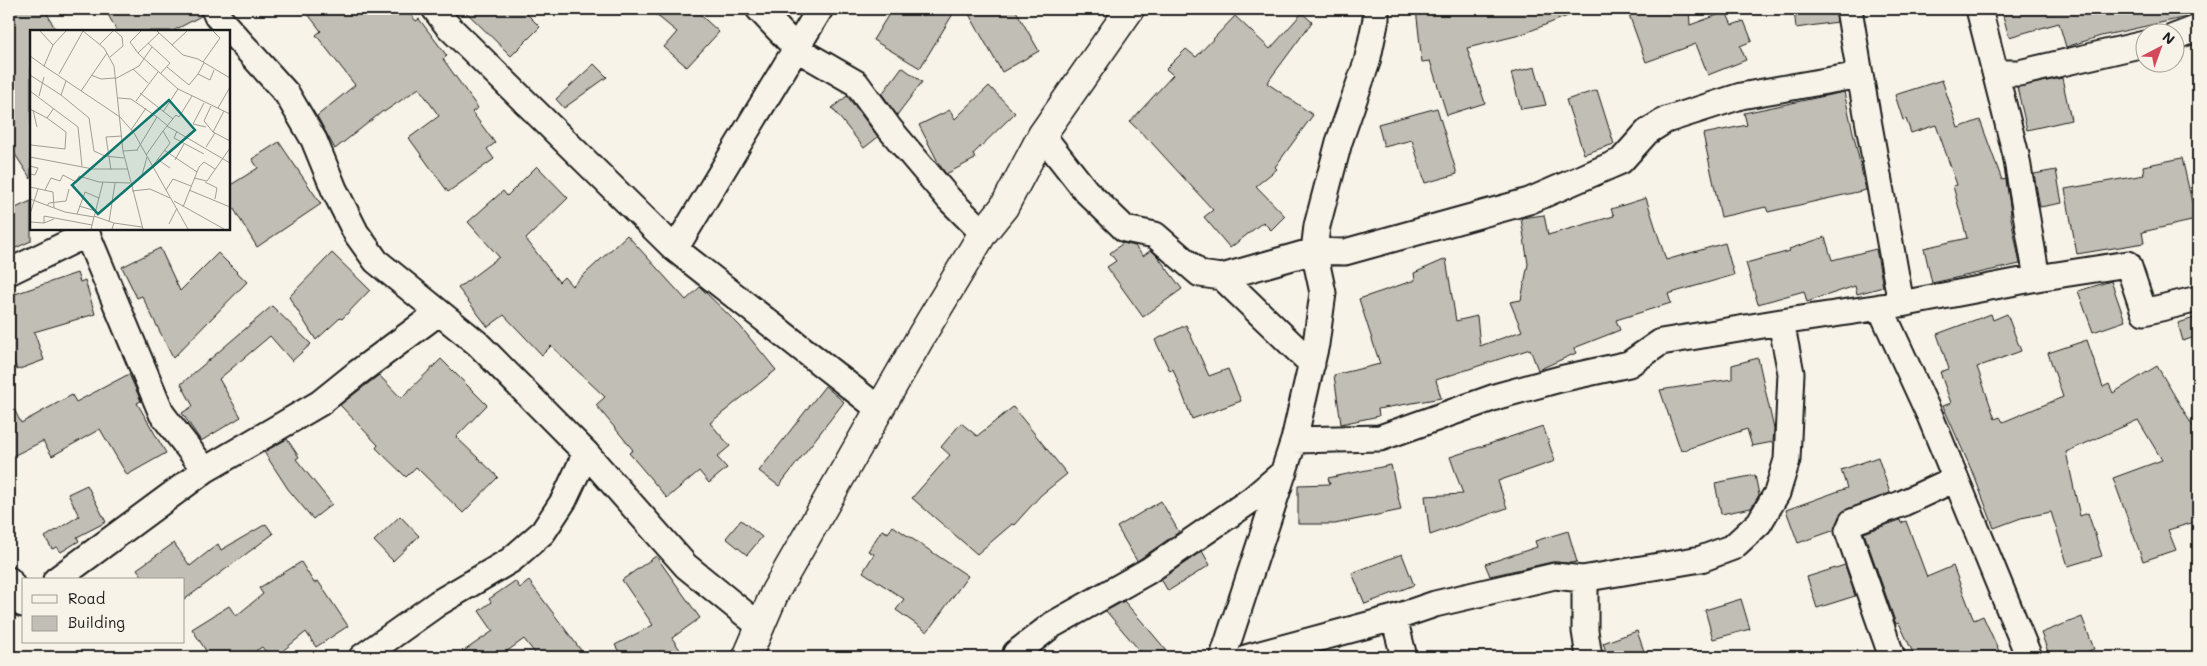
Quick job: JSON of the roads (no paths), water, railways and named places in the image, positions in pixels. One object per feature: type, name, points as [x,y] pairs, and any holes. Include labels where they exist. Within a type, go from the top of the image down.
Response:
[{"type":"street","points":[[214,9],[217,16],[230,30]]},
{"type":"street","points":[[435,9],[447,25],[675,248],[879,409]]},
{"type":"street","points":[[759,9],[797,49],[856,83],[890,128],[949,199],[983,233]]},
{"type":"street","points":[[675,248],[820,9]]},
{"type":"street","points":[[747,657],[775,592],[879,409],[983,233],[1004,207],[1042,134],[1130,9]]},
{"type":"street","points":[[1223,657],[1294,440],[1312,364],[1323,294],[1314,252],[1317,226],[1339,142],[1367,62],[1376,19],[1376,9]]},
{"type":"street","points":[[1849,9],[1860,75],[1890,306],[1956,479],[2029,657]]},
{"type":"street","points":[[1980,9],[2016,154],[2037,278]]},
{"type":"street","points":[[2184,33],[2198,28]]},
{"type":"street","points":[[230,30],[287,94],[314,140],[334,189],[356,233],[376,261],[477,343],[586,453],[686,566],[760,627]]},
{"type":"street","points":[[1997,73],[2019,73],[2134,46]]},
{"type":"street","points":[[1042,134],[1086,191],[1126,229],[1155,235],[1200,274],[1222,277],[1314,252],[1346,252],[1529,201],[1621,161],[1647,132],[1666,120],[1741,96],[1860,75]]},
{"type":"street","points":[[9,272],[87,234],[162,414],[205,470]]},
{"type":"street","points":[[1294,440],[1380,438],[1498,396],[1629,364],[1660,342],[1890,306],[2037,278],[2128,264],[2144,312],[2198,299]]},
{"type":"street","points":[[1222,277],[1312,364]]},
{"type":"street","points":[[59,578],[205,470],[320,404],[356,374],[438,313]]},
{"type":"street","points":[[1249,657],[1394,618],[1436,604],[1555,576],[1582,579],[1701,559],[1733,548],[1758,523],[1777,493],[1787,460],[1792,374],[1781,322]]},
{"type":"street","points":[[362,657],[438,603],[511,560],[543,532],[564,500],[586,453]]},
{"type":"street","points":[[1016,653],[1052,625],[1148,571],[1251,500],[1284,472]]},
{"type":"street","points":[[1892,657],[1848,531],[1852,522],[1901,504],[1956,479]]},
{"type":"street","points":[[1582,579],[1585,589],[1585,631],[1589,657]]},
{"type":"street","points":[[9,580],[18,607]]},
{"type":"street","points":[[1394,618],[1404,657]]}]
